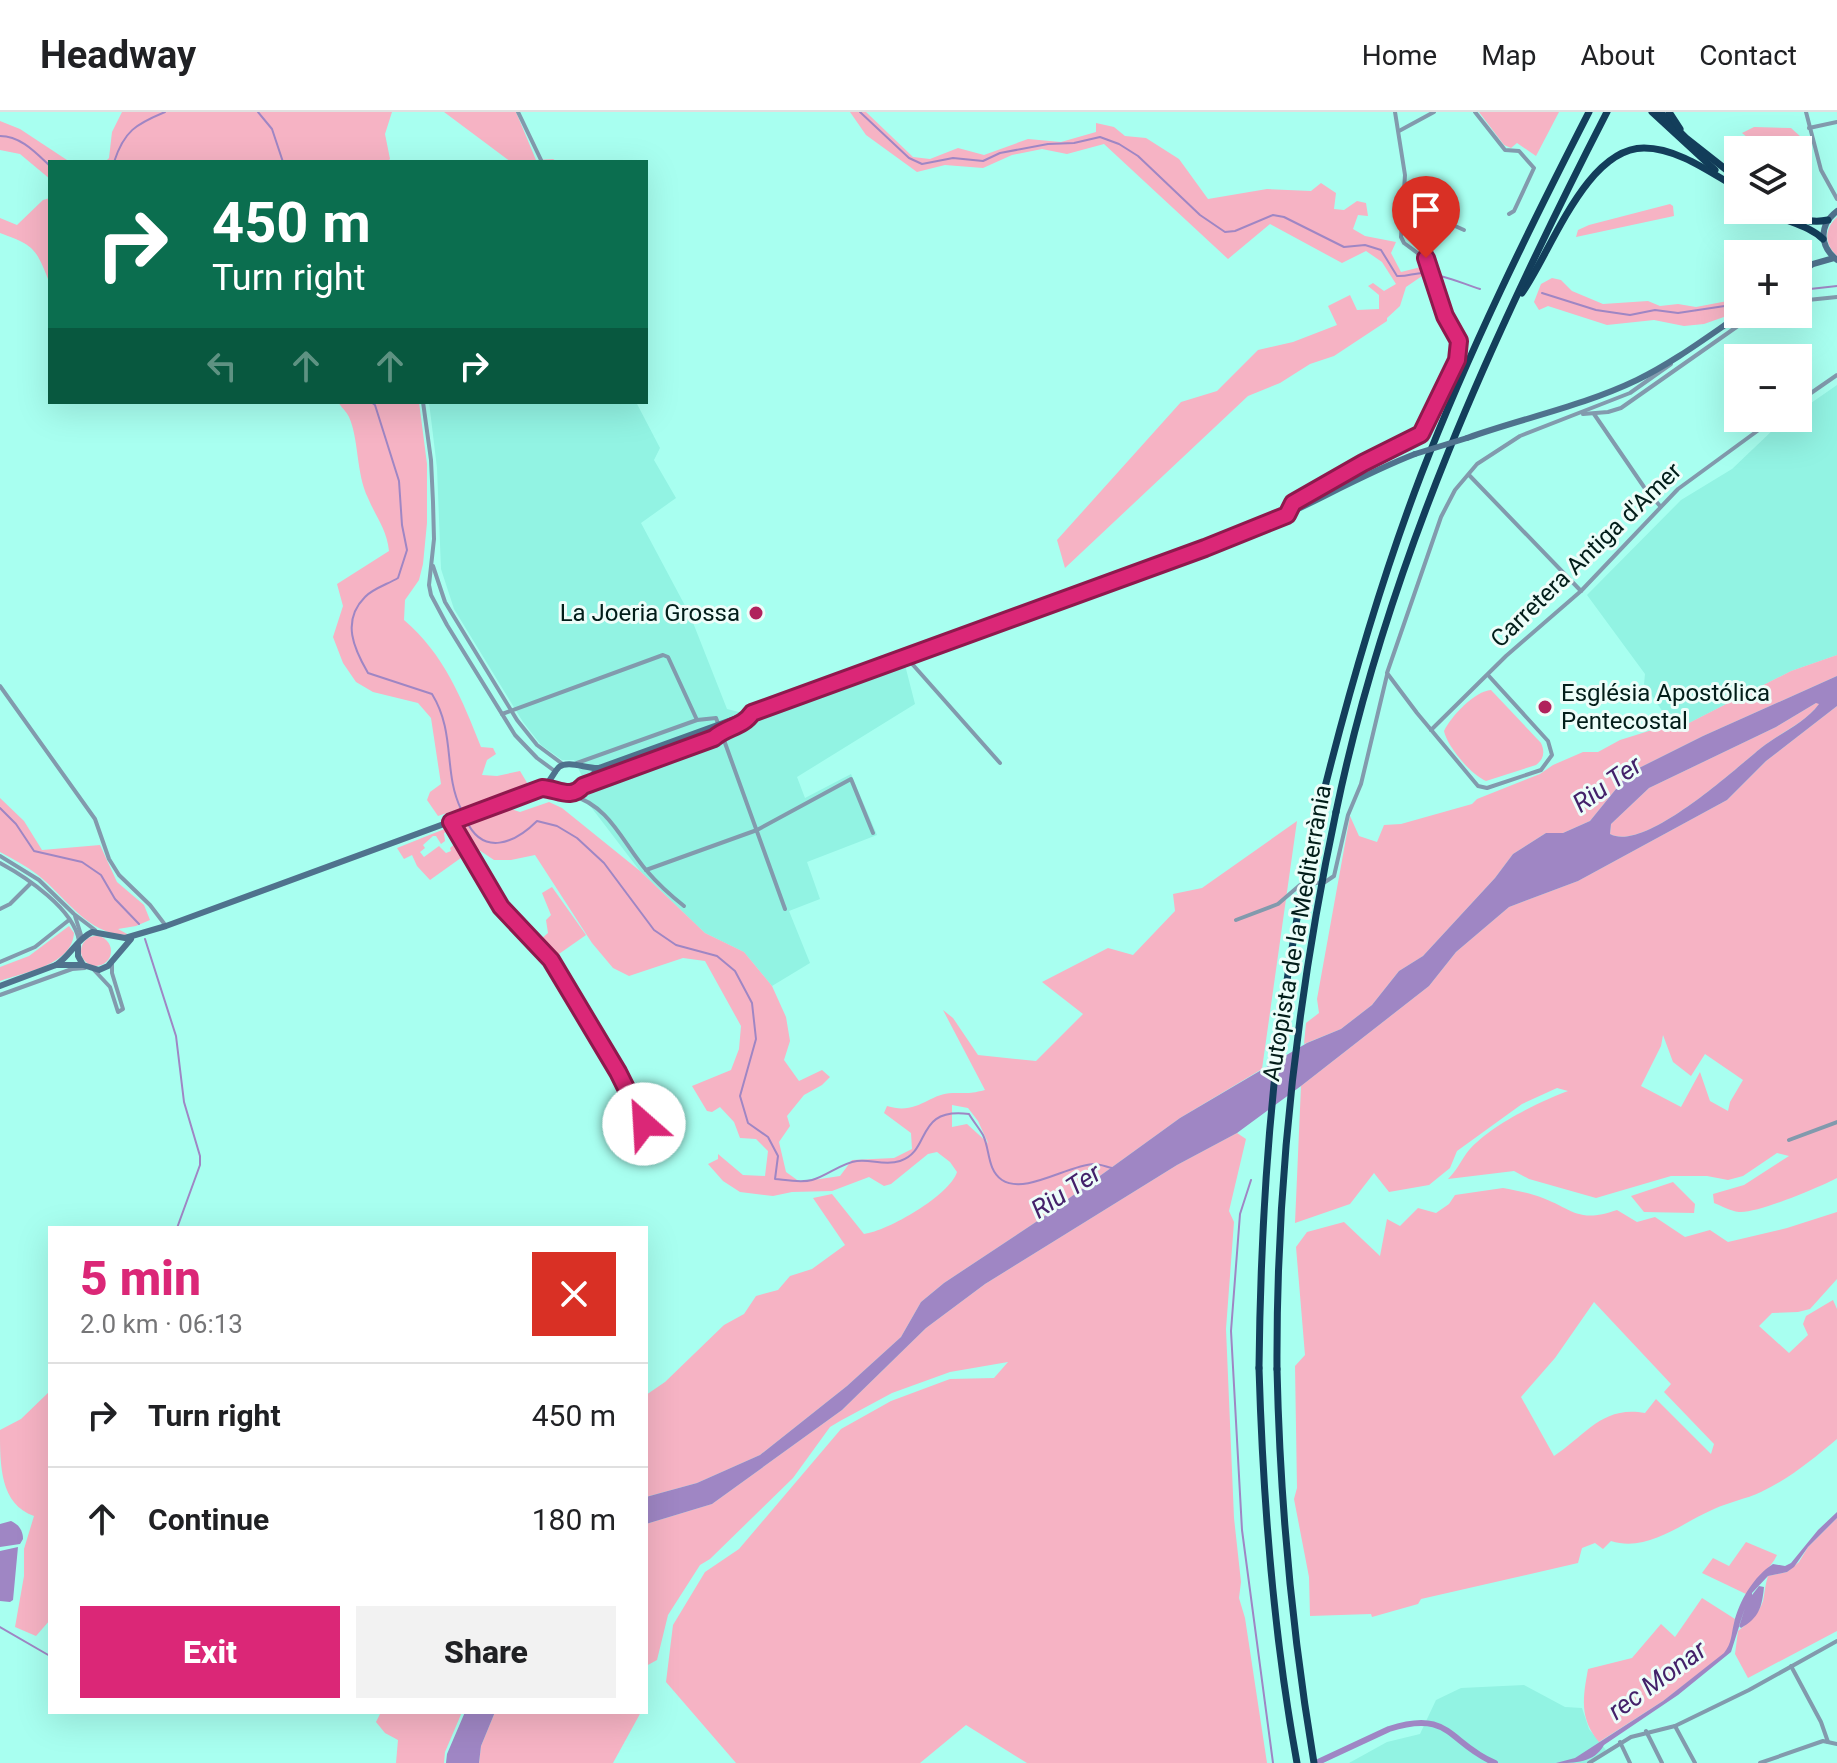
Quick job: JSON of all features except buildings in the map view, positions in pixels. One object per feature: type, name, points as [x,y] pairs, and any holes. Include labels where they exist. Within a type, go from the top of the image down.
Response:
[{"type":"highway","name":"Autopista de la Mediterrània","points":[[1297,1763],[1271,1576],[1259,1368],[1262,1214],[1273,1086],[1292,943],[1319,811],[1364,641],[1421,475],[1499,293],[1589,112]]},
{"type":"highway","name":"Autopista de la Mediterrània","points":[[1314,1763],[1289,1592],[1280,1484],[1277,1369],[1278,1243],[1290,1086],[1315,914],[1361,709],[1408,558],[1458,427],[1510,310],[1607,112]]},
{"type":"highway","points":[[1652,112],[1724,178]]},
{"type":"highway","points":[[1660,112],[1686,138],[1724,168]]},
{"type":"highway","points":[[1669,112],[1686,138]]},
{"type":"highway","points":[[1510,310],[1576,203],[1613,157],[1630,150],[1652,149],[1687,160],[1724,180]]},
{"type":"highway","points":[[1812,221],[1832,215]]},
{"type":"highway","points":[[1794,224],[1814,231],[1824,242]]},
{"type":"main road","points":[[1813,264],[1821,253],[1832,215]]},
{"type":"main road","points":[[1813,264],[1836,259],[1824,242]]},
{"type":"main road","points":[[0,986],[56,965],[97,931],[110,937],[134,937],[166,926],[542,788],[564,765],[599,768],[720,728],[752,713],[1219,543],[1287,515],[1369,473],[1415,454],[1605,394],[1652,373],[1724,326]]},
{"type":"main road","points":[[577,766],[584,784]]},
{"type":"main road","points":[[542,788],[576,793],[599,768]]},
{"type":"main road","points":[[555,775],[559,790]]},
{"type":"main road","points":[[110,937],[115,945],[114,959]]},
{"type":"main road","points":[[56,965],[104,968],[134,937]]},
{"type":"main road","points":[[80,942],[78,956],[89,968]]},
{"type":"street","points":[[518,112],[541,160]]},
{"type":"street","points":[[1287,515],[1293,503],[1421,434],[1459,356],[1459,341],[1445,316],[1427,260],[1402,239],[1406,186],[1395,112]]},
{"type":"street","points":[[1399,131],[1434,112]]},
{"type":"street","points":[[1475,112],[1505,150],[1519,151],[1534,168],[1514,211],[1509,214]]},
{"type":"street","points":[[1806,112],[1821,170],[1835,197],[1832,215]]},
{"type":"street","points":[[1809,128],[1837,122]]},
{"type":"street","points":[[1403,215],[1444,221],[1464,230]]},
{"type":"street","points":[[1812,300],[1837,297]]},
{"type":"street","points":[[1236,920],[1278,904],[1300,885],[1325,882],[1334,876],[1348,815],[1361,784],[1387,673],[1441,517],[1455,490],[1468,474],[1484,457],[1513,440],[1581,414],[1621,408],[1735,328]]},
{"type":"street","points":[[1592,411],[1630,393],[1682,355]]},
{"type":"street","points":[[1812,392],[1837,375]]},
{"type":"street","points":[[423,404],[431,460],[434,539],[429,589],[439,612],[502,714],[526,748],[555,775]]},
{"type":"street","points":[[1592,411],[1644,487],[1661,506]]},
{"type":"street","name":"Carretera Antiga d'Amer","points":[[1431,730],[1581,591],[1661,506],[1696,474],[1755,432]]},
{"type":"street","points":[[1468,474],[1581,591]]},
{"type":"street","points":[[433,565],[448,608],[511,710],[537,745],[564,765]]},
{"type":"street","points":[[429,589],[439,586]]},
{"type":"street","points":[[502,714],[663,655],[668,657],[697,720]]},
{"type":"street","points":[[906,657],[1000,763]]},
{"type":"street","points":[[1387,673],[1482,788],[1541,770],[1552,755],[1548,741],[1488,675]]},
{"type":"street","points":[[0,686],[95,819],[109,859],[119,875],[150,905],[166,926]]},
{"type":"street","points":[[577,766],[697,720],[716,718],[785,909]]},
{"type":"street","points":[[590,801],[584,784],[714,738],[720,728]]},
{"type":"street","points":[[646,870],[757,830],[851,779],[873,833]]},
{"type":"street","points":[[569,794],[590,801],[612,821],[646,870],[684,906]]},
{"type":"street","points":[[454,821],[501,907],[551,960],[618,1072],[644,1124]]},
{"type":"street","points":[[0,856],[39,880],[74,914],[97,931]]},
{"type":"street","points":[[0,863],[31,883],[69,920],[80,942]]},
{"type":"street","points":[[0,909],[10,904],[31,883]]},
{"type":"street","points":[[74,914],[80,942]]},
{"type":"street","points":[[0,962],[35,947],[69,920]]},
{"type":"street","points":[[0,995],[72,969],[89,968],[110,987],[118,1012],[123,1009],[112,973],[114,959]]},
{"type":"street","points":[[1789,1140],[1837,1122]]},
{"type":"street","points":[[1592,1762],[1620,1742],[1646,1731],[1675,1726],[1837,1641]]},
{"type":"street","points":[[1791,1666],[1821,1722],[1828,1742]]},
{"type":"street","points":[[1675,1726],[1695,1763]]},
{"type":"street","points":[[1646,1731],[1662,1763]]},
{"type":"street","points":[[1760,1763],[1823,1741],[1837,1744]]},
{"type":"street","points":[[1620,1742],[1630,1763]]},
{"type":"shaded area","points":[[122,112],[392,112],[385,134],[389,160],[107,160],[112,132]]},
{"type":"shaded area","points":[[444,112],[516,112],[536,160],[508,160]]},
{"type":"shaded area","points":[[850,112],[866,112],[913,157],[930,159],[958,148],[984,155],[1028,139],[1061,142],[1096,132],[1096,123],[1114,127],[1125,136],[1146,138],[1179,159],[1208,199],[1267,189],[1311,191],[1321,183],[1336,193],[1334,209],[1344,210],[1357,201],[1366,203],[1368,216],[1358,215],[1353,229],[1365,236],[1396,242],[1391,253],[1401,272],[1421,267],[1425,274],[1406,287],[1400,306],[1387,321],[1334,356],[1310,364],[1280,383],[1248,396],[1065,568],[1057,540],[1181,402],[1217,391],[1258,350],[1293,342],[1337,325],[1328,306],[1350,295],[1357,310],[1379,309],[1379,295],[1368,286],[1373,283],[1384,291],[1396,284],[1382,262],[1366,251],[1342,263],[1270,224],[1228,259],[1104,144],[1067,154],[1042,149],[1012,155],[983,168],[945,165],[917,172],[866,135]]},
{"type":"shaded area","points":[[1479,112],[1559,112],[1536,156],[1517,143],[1511,148],[1504,145]]},
{"type":"shaded area","points":[[0,121],[20,129],[67,160],[48,160],[48,177],[20,154],[0,150]]},
{"type":"shaded area","points":[[1754,127],[1791,128],[1800,136],[1746,136],[1742,133]]},
{"type":"shaded area","points":[[48,199],[48,279],[33,250],[0,233],[0,218],[17,225]]},
{"type":"shaded area","points":[[1670,204],[1674,216],[1576,237],[1578,230],[1589,225]]},
{"type":"shaded area","points":[[1837,217],[1837,256],[1827,236]]},
{"type":"shaded area","points":[[1552,278],[1561,280],[1572,291],[1603,304],[1648,301],[1660,306],[1678,304],[1696,307],[1724,302],[1724,317],[1704,324],[1684,326],[1654,320],[1607,325],[1548,306],[1539,310],[1534,302],[1541,284]]},
{"type":"shaded area","points":[[1837,385],[1837,655],[1791,671],[1689,723],[1671,724],[1644,684],[1645,674],[1587,595],[1681,500],[1732,469],[1771,432],[1812,432],[1812,402]]},
{"type":"shaded area","points":[[340,404],[419,404],[427,464],[427,523],[423,564],[419,580],[405,600],[404,620],[441,662],[481,747],[493,748],[496,754],[487,760],[482,775],[497,776],[520,771],[529,786],[438,816],[427,800],[430,792],[441,784],[431,718],[418,703],[373,692],[356,682],[343,663],[333,637],[343,606],[337,584],[389,551],[384,530],[364,488],[348,415]]},
{"type":"shaded area","points":[[429,404],[637,404],[660,448],[654,460],[676,498],[641,523],[690,615],[727,709],[755,716],[904,661],[915,704],[797,777],[805,798],[851,774],[877,835],[807,862],[820,899],[789,911],[810,963],[772,986],[744,952],[705,933],[640,871],[581,794],[583,778],[574,760],[562,760],[541,745],[523,722],[454,609],[441,569],[437,468]]},
{"type":"shaded area","points":[[1837,655],[1837,676],[1629,773],[1590,821],[1563,833],[1546,833],[1513,854],[1423,956],[1399,971],[1372,1005],[1341,1029],[1304,1044],[1306,1023],[1319,1013],[1317,999],[1350,816],[1359,836],[1377,842],[1384,825],[1401,824],[1472,804],[1477,799],[1540,774],[1583,752],[1598,752],[1620,740],[1684,720],[1689,723],[1791,671]]},
{"type":"shaded area","points":[[1837,676],[1837,706],[1766,761],[1727,800],[1578,881],[1509,907],[1456,952],[1429,986],[1237,1133],[1177,1165],[985,1284],[926,1328],[842,1410],[712,1504],[648,1523],[648,1496],[697,1483],[760,1455],[847,1386],[901,1337],[921,1302],[944,1283],[1039,1220],[1180,1118],[1307,1043],[1341,1029],[1372,1005],[1399,971],[1423,956],[1513,854],[1546,833],[1563,833],[1590,821],[1629,773]],"holes":[[[1819,704],[1666,821],[1625,837],[1610,834],[1611,824],[1649,788]]]},
{"type":"shaded area","points":[[1491,690],[1541,743],[1543,752],[1536,765],[1486,781],[1460,759],[1444,731],[1464,705]]},
{"type":"shaded area","points":[[1820,703],[1807,717],[1769,742],[1666,821],[1625,837],[1610,834],[1611,824],[1649,788],[1776,727]]},
{"type":"shaded area","points":[[1837,706],[1837,1178],[1773,1204],[1739,1212],[1714,1203],[1713,1194],[1744,1185],[1789,1156],[1777,1153],[1743,1176],[1728,1180],[1707,1176],[1671,1176],[1596,1198],[1529,1179],[1514,1171],[1448,1179],[1466,1154],[1486,1135],[1528,1109],[1568,1091],[1557,1088],[1522,1104],[1457,1151],[1450,1168],[1429,1185],[1389,1192],[1374,1173],[1350,1204],[1295,1223],[1301,1086],[1429,986],[1456,952],[1509,907],[1578,881],[1727,800],[1766,761]],"holes":[[[1663,1035],[1673,1062],[1691,1076],[1705,1054],[1743,1080],[1728,1111],[1710,1101],[1700,1072],[1681,1107],[1641,1086],[1661,1046]]]},
{"type":"shaded area","points":[[0,798],[24,821],[42,850],[100,845],[117,882],[144,905],[150,920],[118,929],[129,935],[102,929],[79,914],[38,875],[0,852]]},
{"type":"shaded area","points":[[549,802],[562,808],[640,871],[705,933],[744,952],[772,986],[786,1017],[790,1041],[784,1060],[799,1081],[822,1070],[830,1077],[804,1095],[787,1116],[790,1126],[779,1142],[786,1172],[800,1182],[840,1176],[852,1160],[894,1158],[912,1149],[911,1133],[884,1113],[887,1106],[907,1108],[946,1094],[985,1090],[943,1010],[953,1018],[978,1055],[1036,1061],[1083,1014],[1042,982],[1108,948],[1133,955],[1175,911],[1173,894],[1202,888],[1297,821],[1262,1069],[1180,1118],[1039,1220],[944,1283],[921,1302],[901,1337],[847,1386],[760,1455],[697,1483],[648,1496],[648,1394],[665,1382],[724,1325],[744,1314],[756,1296],[778,1290],[790,1276],[812,1269],[845,1245],[813,1198],[832,1194],[864,1234],[888,1226],[931,1201],[957,1172],[937,1152],[928,1154],[891,1184],[884,1186],[869,1177],[832,1191],[773,1196],[740,1192],[723,1181],[708,1164],[718,1159],[718,1154],[743,1175],[765,1176],[768,1151],[756,1139],[740,1138],[734,1122],[720,1107],[712,1112],[707,1111],[692,1086],[731,1070],[739,1049],[741,1026],[705,961],[683,958],[629,976],[613,968],[592,943],[535,855],[494,860],[458,836],[461,826],[505,807],[520,812]],"holes":[[[952,1105],[968,1108],[988,1143],[967,1124],[952,1127]]]},
{"type":"shaded area","points":[[447,828],[453,838],[448,831],[444,833],[445,841],[441,844],[433,836],[420,852],[424,857],[439,846],[446,853],[457,842],[465,855],[430,880],[412,855],[404,859],[397,848]]},
{"type":"shaded area","points":[[552,887],[586,935],[556,956],[540,940],[548,933],[546,920],[551,915],[542,893]]},
{"type":"shaded area","points":[[69,926],[74,933],[65,953],[46,966],[0,981],[0,967],[29,956]]},
{"type":"shaded area","points":[[96,936],[106,941],[111,951],[106,961],[96,966],[86,961],[81,951],[86,941]]},
{"type":"shaded area","points":[[1237,1133],[1246,1139],[1229,1211],[1234,1222],[1226,1329],[1234,1518],[1241,1582],[1239,1598],[1245,1618],[1267,1763],[1027,1763],[966,1725],[920,1763],[736,1763],[666,1682],[673,1625],[705,1572],[739,1549],[841,1429],[891,1401],[950,1379],[994,1378],[1008,1362],[950,1372],[892,1393],[830,1427],[793,1478],[710,1559],[700,1565],[668,1615],[657,1660],[648,1665],[648,1523],[712,1504],[842,1410],[926,1328],[985,1284],[1177,1165]]},
{"type":"shaded area","points":[[1673,1182],[1695,1204],[1694,1213],[1644,1212],[1631,1196]]},
{"type":"shaded area","points":[[1503,1188],[1546,1199],[1582,1215],[1592,1216],[1617,1210],[1637,1222],[1655,1217],[1685,1237],[1710,1230],[1728,1242],[1837,1212],[1837,1279],[1810,1309],[1772,1313],[1759,1326],[1789,1353],[1808,1335],[1803,1324],[1806,1316],[1833,1300],[1837,1309],[1837,1439],[1771,1487],[1714,1509],[1652,1540],[1625,1544],[1611,1541],[1603,1549],[1595,1543],[1582,1548],[1578,1563],[1421,1599],[1418,1604],[1372,1617],[1371,1614],[1310,1616],[1309,1577],[1294,1499],[1297,1488],[1295,1366],[1305,1355],[1296,1247],[1307,1232],[1344,1222],[1380,1256],[1387,1219],[1400,1226],[1418,1208],[1436,1213],[1449,1204],[1455,1195]],"holes":[[[1594,1302],[1671,1384],[1664,1392],[1714,1444],[1711,1454],[1656,1399],[1645,1413],[1630,1412],[1605,1418],[1554,1456],[1521,1397],[1555,1358]]]},
{"type":"shaded area","points":[[48,1393],[48,1622],[36,1636],[15,1627],[24,1576],[24,1549],[34,1516],[14,1503],[8,1493],[1,1457],[0,1430],[21,1419]]},
{"type":"shaded area","points":[[1837,1512],[1837,1518],[1808,1547],[1794,1567],[1787,1572],[1768,1576],[1752,1593],[1759,1586],[1764,1587],[1756,1616],[1741,1628],[1739,1626],[1731,1652],[1678,1695],[1604,1745],[1589,1759],[1556,1763],[1575,1758],[1663,1701],[1724,1653],[1740,1606],[1754,1582],[1773,1564],[1785,1566],[1791,1563]]},
{"type":"shaded area","points":[[1837,1518],[1837,1631],[1748,1678],[1735,1654],[1738,1631],[1761,1606],[1768,1576],[1787,1572],[1799,1562],[1808,1547]]},
{"type":"shaded area","points":[[11,1521],[20,1528],[23,1539],[20,1544],[0,1547],[0,1524]]},
{"type":"shaded area","points":[[1746,1542],[1777,1555],[1746,1594],[1702,1573],[1713,1558],[1729,1566]]},
{"type":"shaded area","points":[[18,1547],[13,1600],[0,1601],[0,1551]]},
{"type":"shaded area","points":[[1702,1598],[1735,1619],[1730,1647],[1663,1701],[1599,1742],[1585,1716],[1588,1669],[1632,1658],[1661,1624],[1675,1637]]},
{"type":"shaded area","points":[[1524,1685],[1565,1707],[1582,1708],[1589,1729],[1606,1750],[1589,1763],[1349,1763],[1387,1742],[1420,1734],[1436,1700],[1461,1688]]},
{"type":"shaded area","points":[[380,1714],[461,1714],[445,1752],[444,1763],[396,1763],[398,1740],[385,1733],[376,1722]]},
{"type":"shaded area","points":[[464,1714],[494,1714],[481,1746],[479,1763],[446,1763]]},
{"type":"shaded area","points":[[494,1714],[640,1714],[613,1763],[479,1763],[481,1746]]},
{"type":"waterway","points":[[115,160],[132,130],[165,112]]},
{"type":"waterway","points":[[258,112],[272,129],[282,160]]},
{"type":"waterway","points":[[860,112],[909,158],[922,164],[953,158],[983,161],[1000,153],[1100,137],[1138,156],[1200,215],[1225,232],[1273,215],[1284,217],[1344,247],[1365,245],[1381,250],[1397,276],[1430,274],[1480,289]]},
{"type":"waterway","points":[[0,136],[21,142],[48,164]]},
{"type":"waterway","points":[[1812,289],[1837,286]]},
{"type":"waterway","points":[[1542,293],[1596,310],[1630,315],[1655,310],[1678,313],[1724,306]]},
{"type":"waterway","points":[[374,404],[399,481],[407,550],[398,578],[372,592],[358,606],[353,616],[352,635],[368,673],[432,694],[444,723],[452,781],[461,809]]},
{"type":"waterway","points":[[0,808],[16,824],[34,851],[82,862],[101,875],[115,899],[139,924]]},
{"type":"waterway","name":"Riu Ter","points":[[466,820],[481,839],[500,843],[519,835],[537,821],[557,826],[577,838],[604,863],[654,930],[676,945],[717,956],[735,971],[752,1003],[756,1039],[740,1096],[748,1123],[768,1137],[778,1156],[775,1179],[808,1181],[851,1162],[900,1161],[917,1148],[931,1123],[952,1114],[969,1114],[983,1135],[994,1171],[1011,1184],[1034,1182],[1096,1164],[1112,1168]]},
{"type":"waterway","points":[[145,939],[176,1036],[184,1102],[200,1156],[200,1165],[178,1226]]},
{"type":"waterway","points":[[1251,1180],[1240,1214],[1231,1331],[1242,1530],[1273,1763]]},
{"type":"waterway","points":[[0,1627],[48,1655]]},
{"type":"waterway","name":"rec Monar","points":[[1316,1763],[1389,1729],[1425,1723],[1448,1731],[1495,1763]]},
{"type":"place","name":"La Joeria Grossa","points":[[756,613]]},
{"type":"place","name":"Església Apostólica Pentecostal","points":[[1545,707]]},
{"type":"route","points":[[644,1124],[618,1072],[551,960],[501,907],[451,822],[542,788],[553,788],[566,794],[576,793],[583,786],[714,738],[747,722],[752,713],[1251,531],[1287,515],[1293,503],[1387,450],[1417,437],[1427,427],[1460,348],[1445,316],[1426,258]]}]
